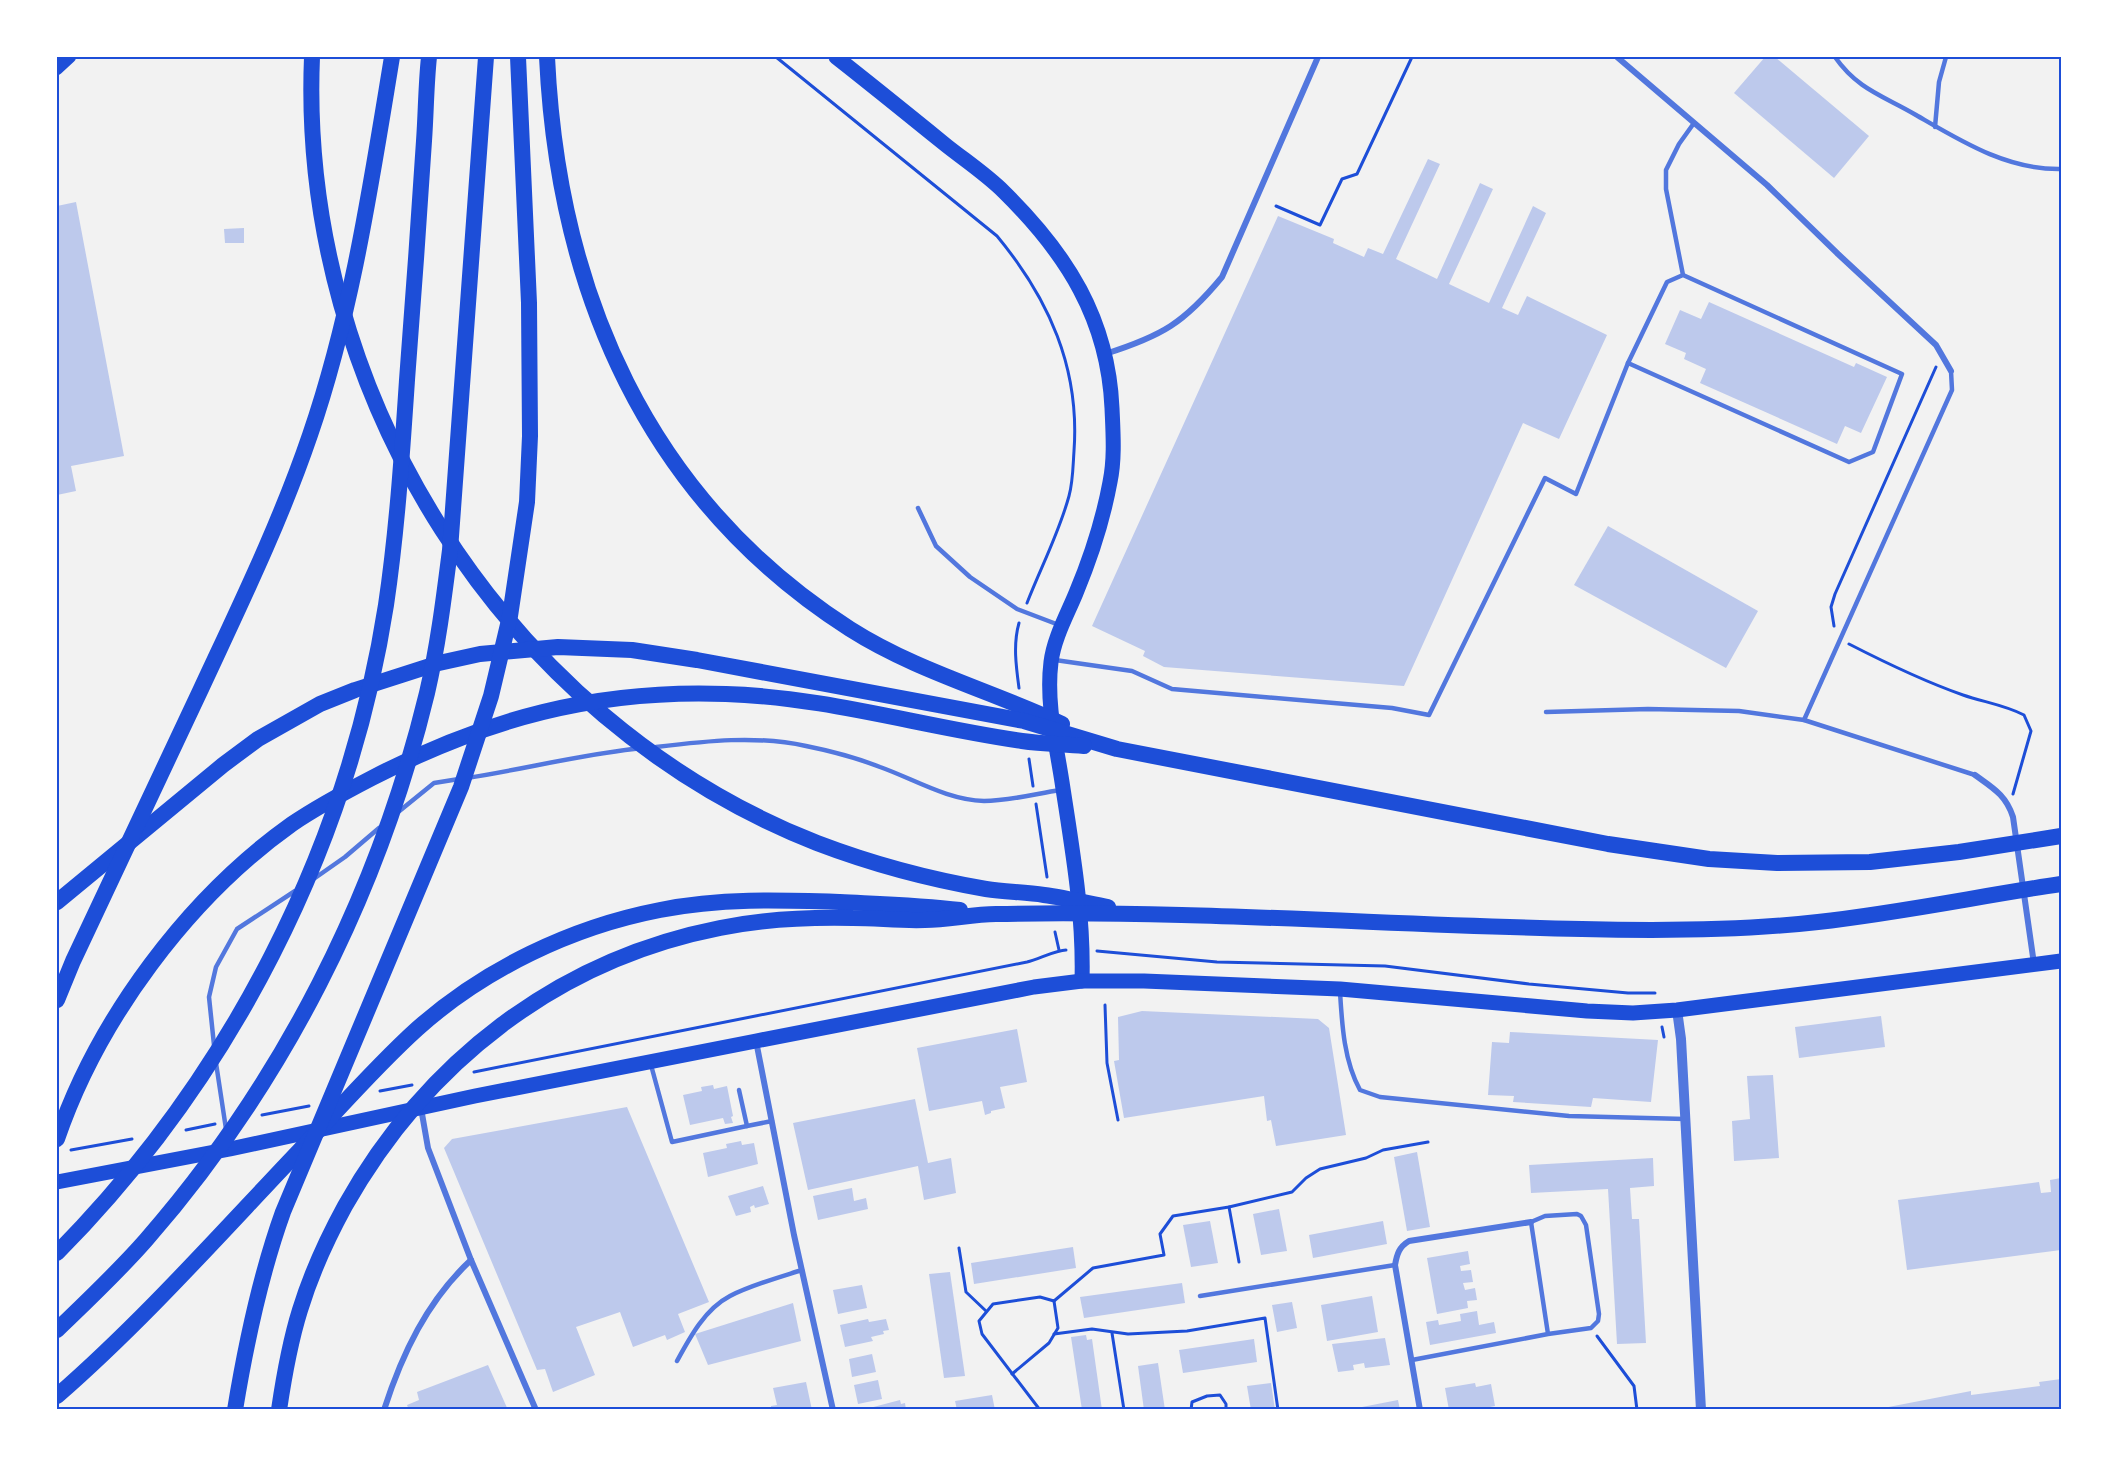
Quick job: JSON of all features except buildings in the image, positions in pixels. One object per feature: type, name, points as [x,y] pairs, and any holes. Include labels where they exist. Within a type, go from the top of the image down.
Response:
[{"type":"highway","points":[[312,57],[315,169],[321,213],[339,299],[351,340],[380,416],[432,516],[490,598],[529,644],[575,690],[659,758],[717,794],[817,843],[885,867],[990,889],[1044,895],[1150,914]]},
{"type":"highway","points":[[57,1000],[291,489],[340,335],[364,227],[392,57]]},
{"type":"highway","points":[[57,1253],[118,1187],[186,1100],[222,1044],[283,933],[314,862],[344,779],[378,647],[394,543],[400,487],[429,57]]},
{"type":"highway","points":[[57,1330],[146,1240],[231,1132],[270,1074],[336,951],[364,889],[411,755],[428,691],[450,550],[486,57]]},
{"type":"highway","points":[[234,1410],[260,1286],[283,1212],[461,787],[491,696],[516,579],[527,502],[531,400],[518,57]]},
{"type":"highway","points":[[547,57],[555,148],[562,193],[578,260],[593,306],[616,363],[642,413],[672,460],[701,499],[737,540],[768,568],[851,630],[915,664],[1022,705],[1117,749]]},
{"type":"highway","points":[[57,902],[223,765],[258,739],[320,704],[428,666],[480,654],[558,646],[633,650],[678,656],[1024,721],[1117,749],[1608,844],[1709,859],[1777,863],[1839,863],[1903,859],[2061,836]]},
{"type":"highway","points":[[59,1134],[83,1079],[122,1007],[146,972],[201,905],[231,876],[292,825],[363,783],[444,743],[517,718],[561,707],[685,693],[764,696],[1025,741],[1117,749]]},
{"type":"highway","points":[[279,1410],[292,1337],[301,1305],[326,1244],[366,1170],[418,1101],[441,1076],[515,1014],[583,974],[632,952],[665,941],[724,927],[785,919],[850,918],[926,921],[990,914],[1150,914],[1580,929],[1718,930],[1848,918],[2061,884]]},
{"type":"highway","points":[[57,1396],[134,1324],[417,1029],[443,1008],[502,969],[562,940],[626,918],[660,910],[728,901],[762,900],[924,906],[990,914]]},
{"type":"main road","points":[[57,69],[70,57]]},
{"type":"main road","points":[[836,57],[1003,190],[1041,231],[1064,262],[1082,293],[1093,315],[1105,354],[1111,389],[1113,425],[1111,479],[1099,532],[1061,626],[1051,660],[1050,710],[1080,908],[1083,951],[1082,981]]},
{"type":"main road","points":[[57,1182],[230,1149],[756,1041],[1034,987],[1082,981],[1144,981],[1340,989],[1633,1013],[1677,1010],[2061,961]]},
{"type":"street","points":[[1105,354],[1165,331],[1202,301],[1222,277],[1318,57]]},
{"type":"street","points":[[1617,57],[1767,185],[1838,255],[1936,345],[1951,371]]},
{"type":"street","points":[[1975,775],[1991,786],[2008,803],[2013,818],[2034,964]]},
{"type":"street","points":[[1677,1010],[1681,1039],[1701,1410]]},
{"type":"street","points":[[756,1041],[833,1410]]},
{"type":"street","points":[[421,1108],[428,1148],[471,1260],[536,1410]]},
{"type":"street","points":[[1420,1410],[1395,1265],[1397,1254],[1409,1241],[1531,1222]]},
{"type":"street","points":[[384,1410],[404,1355],[425,1316],[451,1280],[471,1260]]},
{"type":"lane","points":[[1835,57],[1868,91],[1965,144],[1999,158],[2033,166],[2061,169]]},
{"type":"lane","points":[[1935,127],[1939,82],[1946,57]]},
{"type":"lane","points":[[1683,275],[1666,189],[1666,170],[1678,144],[1694,123]]},
{"type":"lane","points":[[1051,660],[1132,671],[1172,689],[1392,708],[1429,715],[1545,478],[1576,494],[1628,363],[1667,282],[1683,275],[1902,374],[1873,452],[1849,462],[1628,363]]},
{"type":"lane","points":[[1804,720],[1952,390],[1951,371]]},
{"type":"lane","points":[[918,508],[936,546],[970,578],[1024,611],[1061,626]]},
{"type":"lane","points":[[1546,712],[1648,709],[1739,711],[1804,720],[1975,775]]},
{"type":"lane","points":[[230,1149],[219,1092],[209,997],[216,967],[237,929],[345,857],[434,783],[519,770],[615,751],[717,740],[764,740],[805,746],[880,766],[950,795],[983,801],[1063,789]]},
{"type":"lane","points":[[1340,989],[1342,1024],[1351,1074],[1360,1090],[1380,1097],[1510,1111],[1569,1116],[1685,1119]]},
{"type":"lane","points":[[650,1062],[672,1142],[772,1121]]},
{"type":"lane","points":[[739,1090],[747,1126]]},
{"type":"lane","points":[[1412,1360],[1591,1328],[1596,1324],[1599,1314],[1584,1220],[1581,1216],[1572,1213],[1545,1216],[1531,1222],[1548,1334]]},
{"type":"lane","points":[[1200,1296],[1395,1265]]},
{"type":"lane","points":[[677,1361],[690,1336],[706,1315],[729,1296],[802,1270]]},
{"type":"path","points":[[776,57],[997,237],[1042,299],[1055,328],[1066,363],[1074,403],[1073,466],[1070,493],[1016,637],[1020,695]]},
{"type":"path","points":[[1276,206],[1320,225],[1342,179],[1357,174],[1412,57]]},
{"type":"path","points":[[1936,345],[1937,362],[1929,384],[1834,594],[1831,607],[1833,623],[1840,639],[1894,666],[1948,690],[2024,715],[2031,731],[2016,789],[2008,803]]},
{"type":"path","points":[[1028,750],[1049,887]]},
{"type":"path","points":[[812,1005],[1044,957],[1059,950],[1056,945],[1053,922]]},
{"type":"path","points":[[1120,954],[1216,962],[1385,966],[1529,984],[1628,993],[1655,993]]},
{"type":"path","points":[[1105,1005],[1107,1063],[1118,1120]]},
{"type":"path","points":[[1054,1301],[1093,1268],[1164,1255],[1161,1234],[1173,1216],[1229,1207],[1292,1192],[1306,1178],[1320,1169],[1366,1158],[1383,1150],[1428,1142]]},
{"type":"path","points":[[1229,1207],[1239,1262]]},
{"type":"path","points":[[959,1248],[966,1293],[986,1311]]},
{"type":"path","points":[[1040,1410],[982,1334],[979,1321],[993,1304],[1040,1297],[1054,1301]]},
{"type":"path","points":[[1012,1374],[1049,1343],[1058,1328],[1054,1301]]},
{"type":"path","points":[[1054,1334],[1092,1329],[1128,1334],[1187,1331],[1264,1318],[1278,1410]]},
{"type":"path","points":[[1591,1328],[1634,1386],[1637,1410]]},
{"type":"path","points":[[1112,1333],[1124,1410]]},
{"type":"path","points":[[1191,1410],[1192,1402],[1207,1396],[1220,1395],[1226,1404],[1226,1410]]}]
